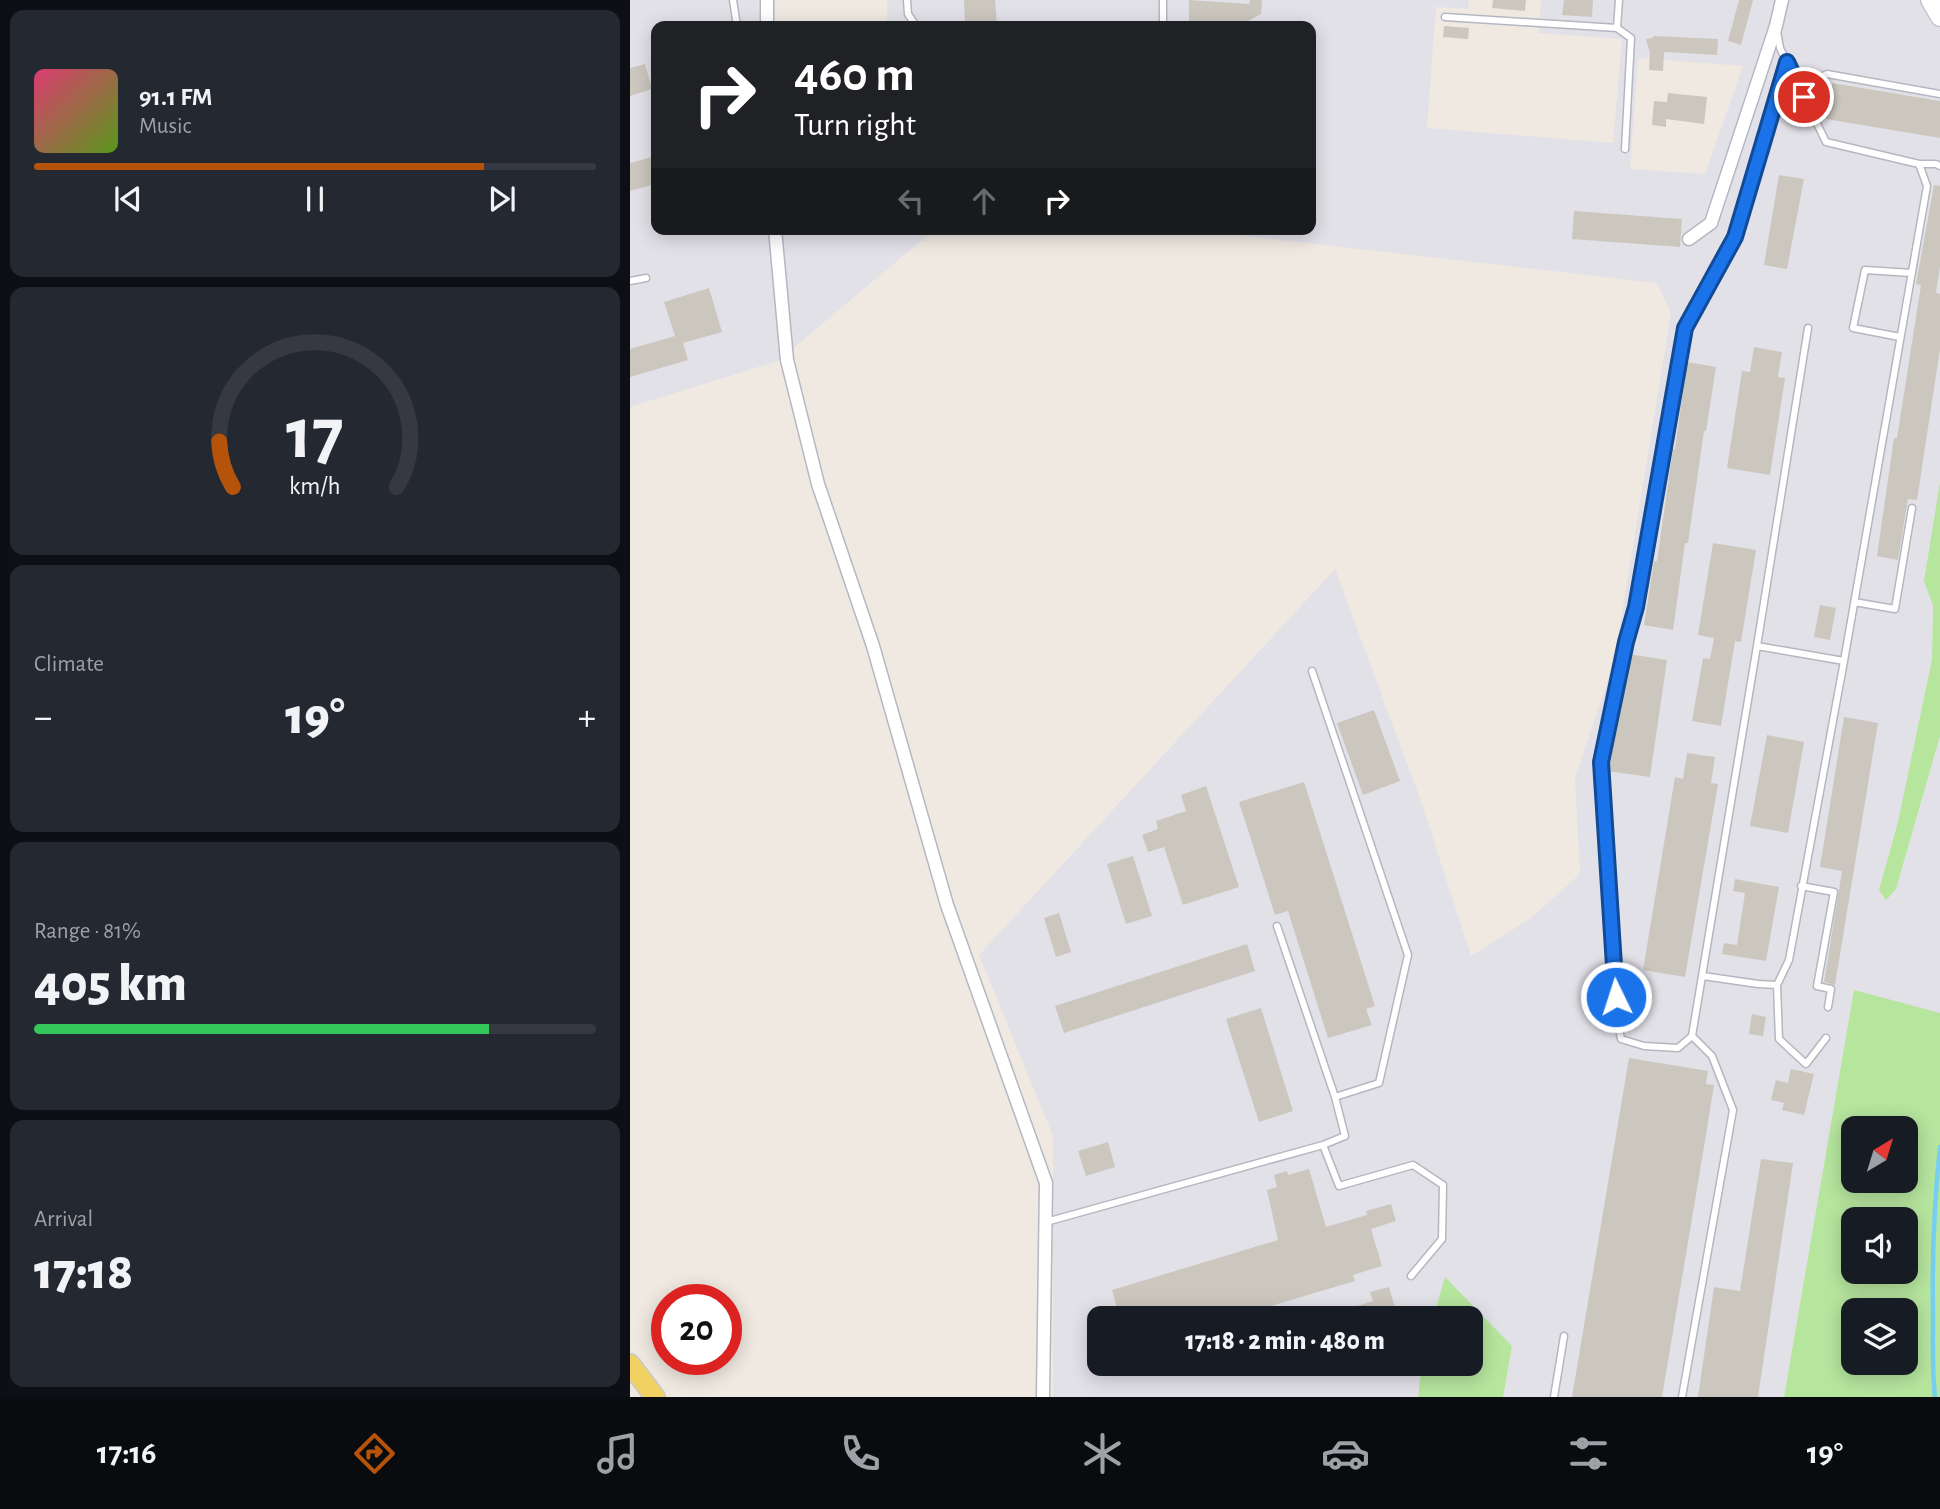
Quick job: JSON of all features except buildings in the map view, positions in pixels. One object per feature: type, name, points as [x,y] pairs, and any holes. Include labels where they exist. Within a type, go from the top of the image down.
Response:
[{"type":"main road","points":[[630,1364],[655,1397]]},
{"type":"street","points":[[767,0],[767,21]]},
{"type":"street","points":[[1689,239],[1711,223],[1776,26],[1782,0]]},
{"type":"street","points":[[1930,0],[1940,17]]},
{"type":"street","points":[[776,235],[787,360],[818,484],[873,646],[947,905],[1045,1183],[1043,1397]]},
{"type":"lane","points":[[733,0],[736,21]]},
{"type":"lane","points":[[906,0],[908,14],[913,21]]},
{"type":"lane","points":[[1163,0],[1163,21]]},
{"type":"lane","points":[[1617,28],[1619,0]]},
{"type":"lane","points":[[1160,21],[1163,15]]},
{"type":"lane","points":[[1445,17],[1617,28],[1631,38],[1625,149]]},
{"type":"lane","points":[[1776,26],[1780,48],[1826,142],[1919,164],[1939,164]]},
{"type":"lane","points":[[1787,62],[1735,237],[1685,328],[1636,607],[1601,762],[1620,1039],[1644,1046],[1678,1048],[1692,1036],[1808,328]]},
{"type":"lane","points":[[1804,97],[1816,79],[1827,74],[1940,94]]},
{"type":"lane","points":[[1826,1038],[1806,1064],[1779,1039],[1777,985],[1789,960],[1912,273],[1927,186],[1919,164]]},
{"type":"lane","points":[[1900,337],[1853,328],[1865,270],[1912,273]]},
{"type":"lane","points":[[630,281],[646,278]]},
{"type":"lane","points":[[1854,602],[1895,609],[1912,508]]},
{"type":"lane","points":[[1757,646],[1844,661]]},
{"type":"lane","points":[[1312,671],[1408,954],[1379,1083],[1335,1097]]},
{"type":"lane","points":[[1801,886],[1834,892],[1817,986],[1831,989],[1828,1007]]},
{"type":"lane","points":[[1046,1222],[1323,1145],[1345,1136],[1335,1097],[1277,926]]},
{"type":"lane","points":[[1703,976],[1777,985]]},
{"type":"lane","points":[[1682,1397],[1733,1110],[1712,1056],[1692,1036]]},
{"type":"lane","points":[[1323,1145],[1339,1186],[1413,1165],[1443,1185],[1442,1239],[1411,1276]]},
{"type":"lane","points":[[1555,1397],[1564,1336]]},
{"type":"shaded area","points":[[630,0],[758,0],[760,21],[651,21],[651,235],[928,235],[778,361],[630,407]]},
{"type":"shaded area","points":[[887,0],[1469,0],[1468,9],[1436,7],[1427,128],[1613,143],[1622,39],[1539,33],[1541,0],[1940,0],[1940,482],[1925,581],[1933,605],[1932,659],[1898,822],[1879,890],[1896,889],[1940,736],[1940,1014],[1854,991],[1784,1397],[1503,1397],[1512,1346],[1483,1317],[1483,1306],[1473,1306],[1445,1278],[1437,1306],[1087,1306],[1087,1376],[1420,1376],[1418,1397],[1053,1397],[1053,1136],[979,955],[1335,569],[1422,804],[1471,956],[1531,918],[1580,874],[1575,778],[1614,662],[1671,313],[1657,283],[1237,235],[1316,235],[1316,21],[887,21]],"holes":[[[1638,58],[1743,66],[1705,174],[1630,169]]]},
{"type":"green space","points":[[1940,482],[1940,736],[1896,889],[1886,900],[1879,890],[1898,822],[1932,659],[1933,605],[1924,581]]},
{"type":"green space","points":[[1854,990],[1940,1013],[1940,1397],[1784,1397]]},
{"type":"green space","points":[[1445,1277],[1473,1306],[1437,1306]]},
{"type":"green space","points":[[1483,1316],[1512,1346],[1503,1397],[1418,1397],[1420,1376],[1483,1376]]},
{"type":"waterway","points":[[1935,1397],[1933,1252],[1940,1147]]},
{"type":"route","points":[[1616,997],[1601,762],[1636,607],[1685,328],[1735,237],[1787,62],[1804,97]]}]
